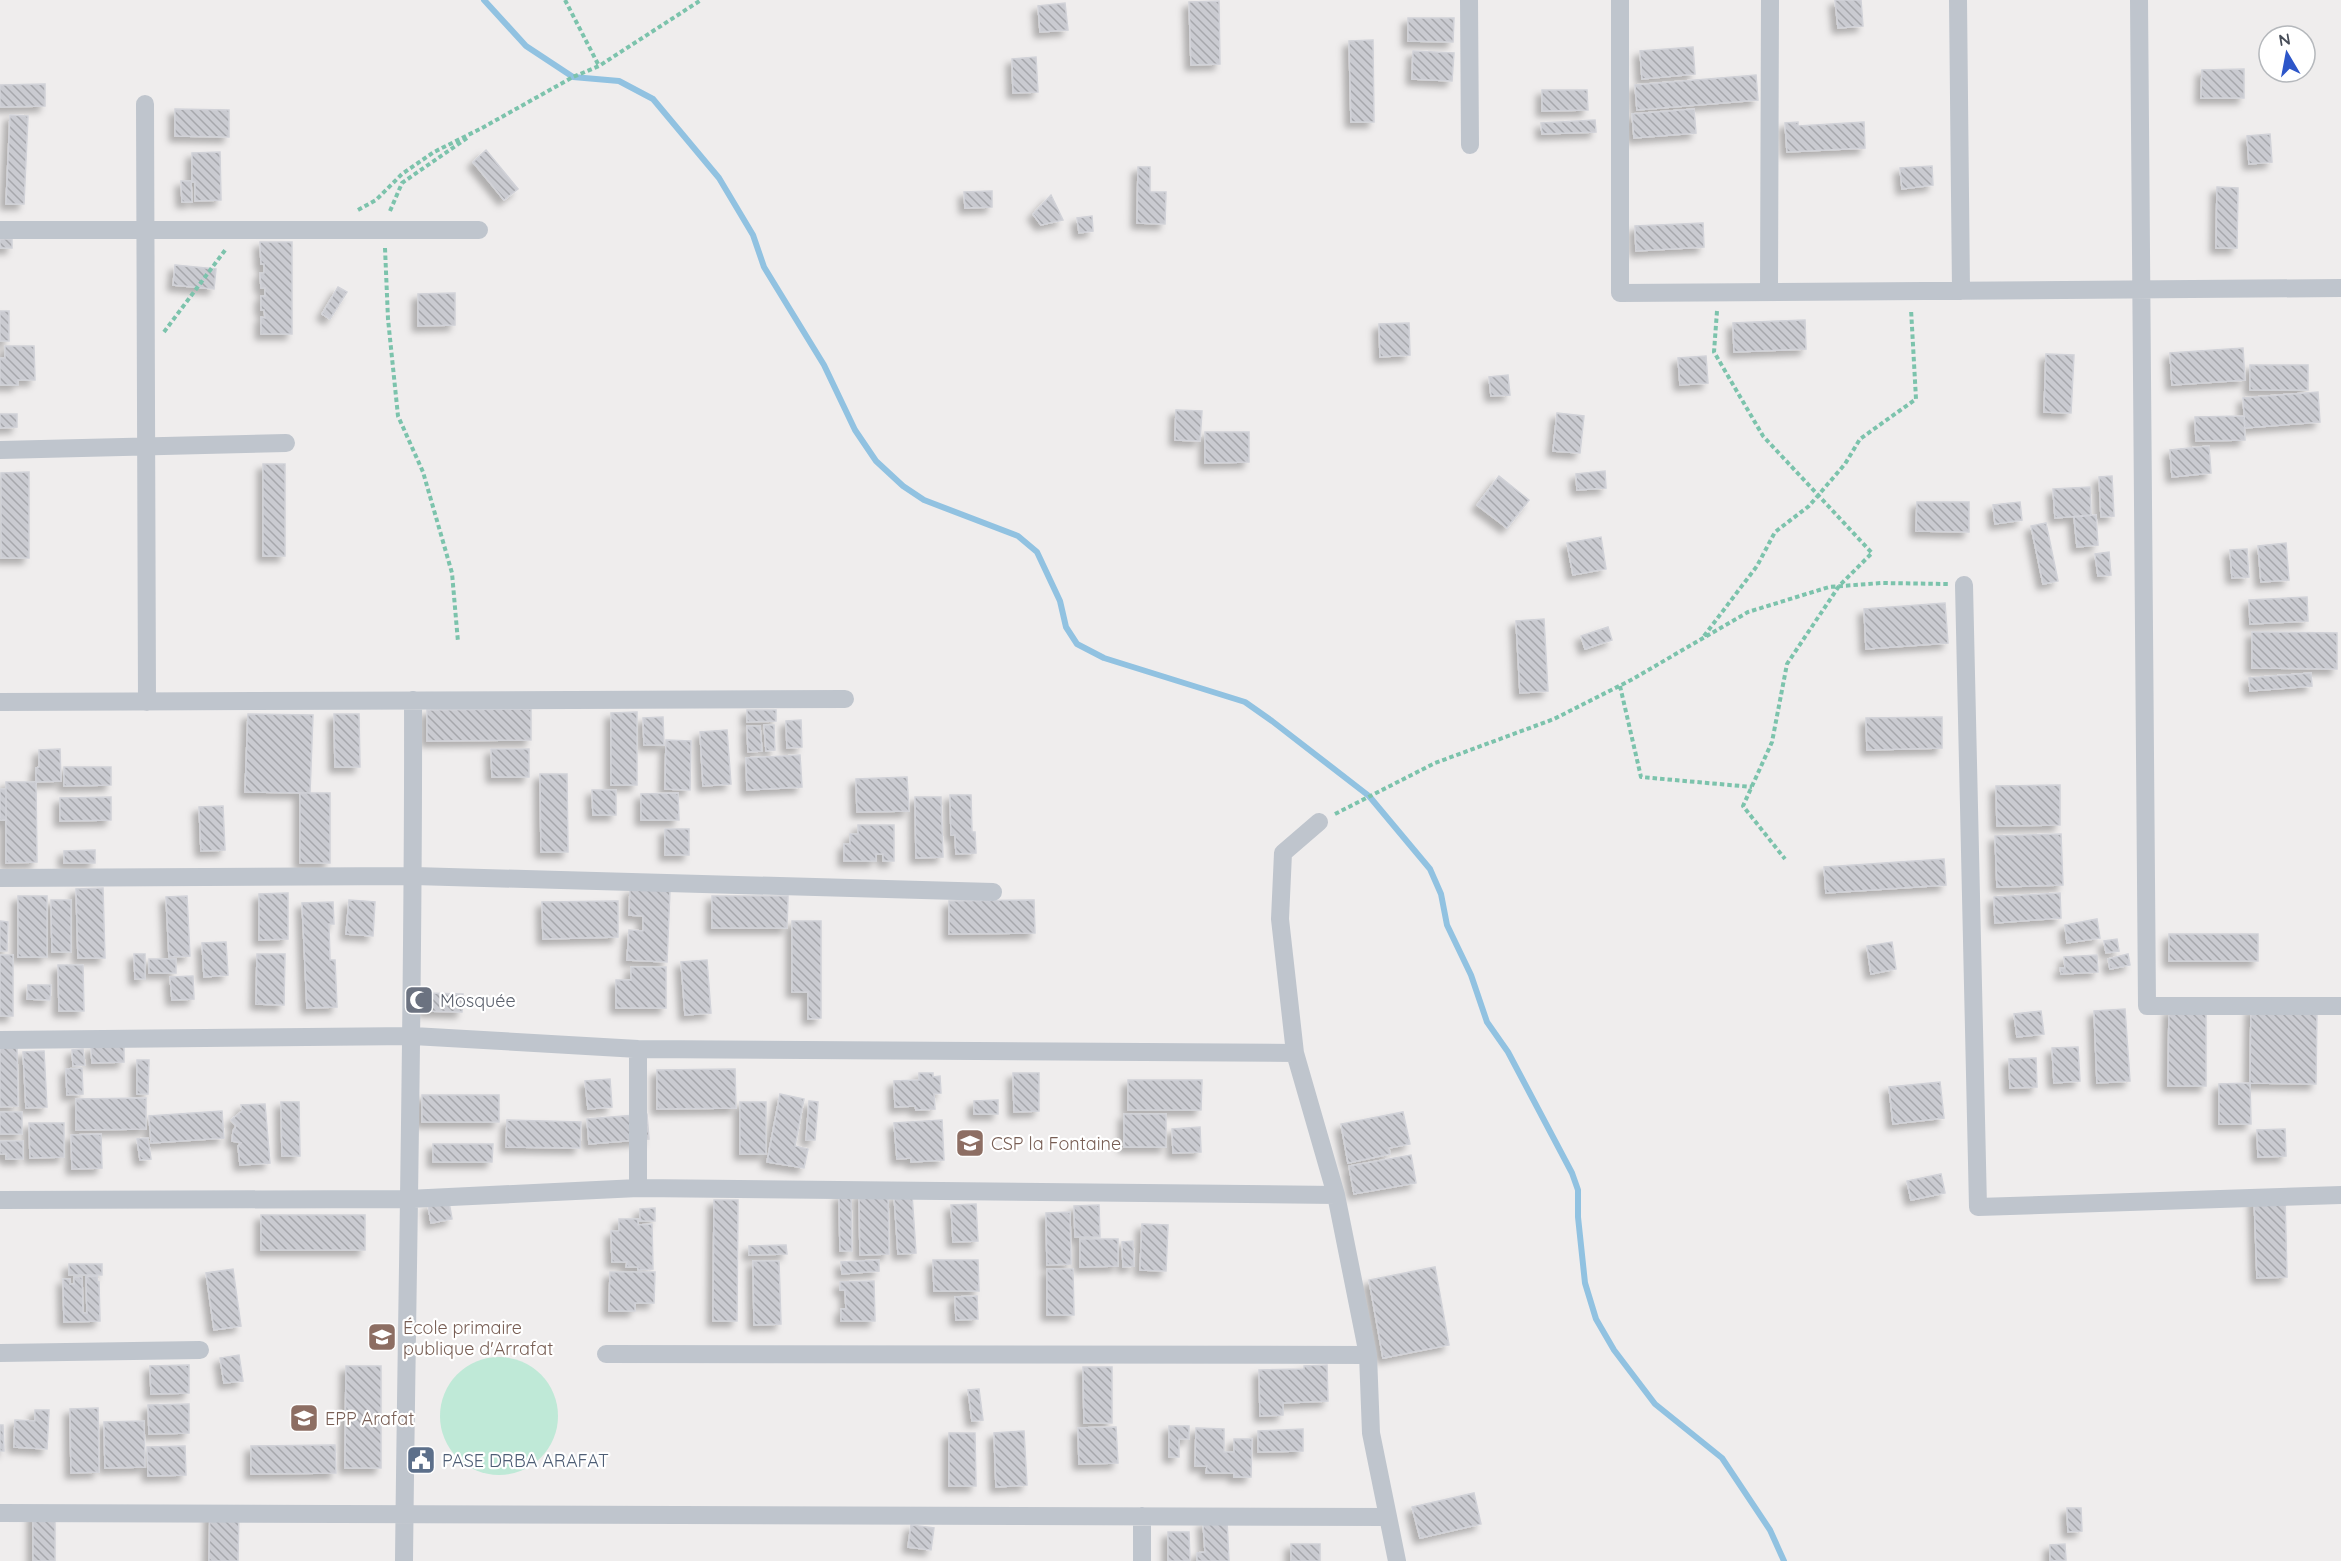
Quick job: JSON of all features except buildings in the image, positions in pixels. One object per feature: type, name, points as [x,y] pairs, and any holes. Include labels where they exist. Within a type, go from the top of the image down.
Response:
[{"type":"street","points":[[1469,0],[1470,145]]},
{"type":"street","points":[[1620,0],[1620,293],[2341,288]]},
{"type":"street","points":[[1769,292],[1770,0]]},
{"type":"street","points":[[1959,0],[1961,291]]},
{"type":"street","points":[[2139,0],[2147,1006],[2341,1006]]},
{"type":"street","points":[[145,104],[147,702]]},
{"type":"street","points":[[0,230],[479,230]]},
{"type":"street","points":[[0,450],[286,443]]},
{"type":"street","points":[[1964,585],[1978,1207],[2341,1195]]},
{"type":"street","points":[[0,702],[845,699]]},
{"type":"street","points":[[404,1561],[408,1199],[413,1036],[413,700]]},
{"type":"street","points":[[1319,822],[1283,853],[1280,919],[1295,1053],[1336,1195],[1368,1355],[1371,1432],[1397,1561]]},
{"type":"street","points":[[0,878],[414,876],[993,892]]},
{"type":"street","points":[[0,1040],[413,1036],[638,1049],[1295,1053]]},
{"type":"street","points":[[638,1049],[638,1188]]},
{"type":"street","points":[[0,1200],[408,1199],[638,1188],[1336,1195]]},
{"type":"street","points":[[0,1353],[200,1350]]},
{"type":"street","points":[[606,1354],[1368,1355]]},
{"type":"street","points":[[0,1513],[1388,1516]]},
{"type":"street","points":[[1142,1516],[1142,1561]]},
{"type":"path","points":[[565,0],[599,66]]},
{"type":"path","points":[[356,212],[376,200],[402,174],[434,152],[573,77],[599,66],[701,0]]},
{"type":"path","points":[[458,642],[452,573],[423,472],[398,416],[388,319],[384,230],[402,183],[419,169],[482,128]]},
{"type":"path","points":[[146,357],[239,230]]},
{"type":"path","points":[[1702,639],[1757,566],[1775,532],[1809,506],[1845,464],[1860,439],[1916,399],[1909,291]]},
{"type":"path","points":[[1718,292],[1714,352],[1762,436],[1872,553],[1839,586],[1786,664],[1772,742],[1743,806],[1785,859]]},
{"type":"path","points":[[1319,822],[1436,763],[1554,719],[1620,686],[1748,612],[1829,587],[1881,583],[1964,585]]},
{"type":"path","points":[[1620,686],[1641,777],[1752,787]]},
{"type":"green space","points":[[499,1357],[521,1362],[541,1374],[553,1394],[558,1416],[553,1438],[541,1458],[521,1470],[499,1475],[477,1470],[457,1458],[445,1438],[440,1416],[445,1394],[457,1374],[477,1362]]},
{"type":"waterway","points":[[484,0],[526,46],[573,77],[619,81],[653,99],[719,178],[753,235],[764,267],[824,365],[855,430],[876,461],[903,486],[924,500],[1018,536],[1037,552],[1060,601],[1066,627],[1077,644],[1104,658],[1245,702],[1369,796],[1430,869],[1441,894],[1447,925],[1471,975],[1487,1022],[1508,1052],[1572,1173],[1578,1190],[1578,1217],[1585,1283],[1596,1319],[1614,1350],[1655,1404],[1722,1458],[1770,1530],[1784,1561]]},
{"type":"place","name":"Mosquée","points":[[419,1000]]},
{"type":"place","name":"CSP la Fontaine","points":[[970,1143]]},
{"type":"place","name":"École primaire publique d'Arrafat","points":[[382,1337]]},
{"type":"place","name":"EPP Arafat","points":[[304,1418]]},
{"type":"place","name":"PASE DRBA ARAFAT","points":[[421,1460]]}]
